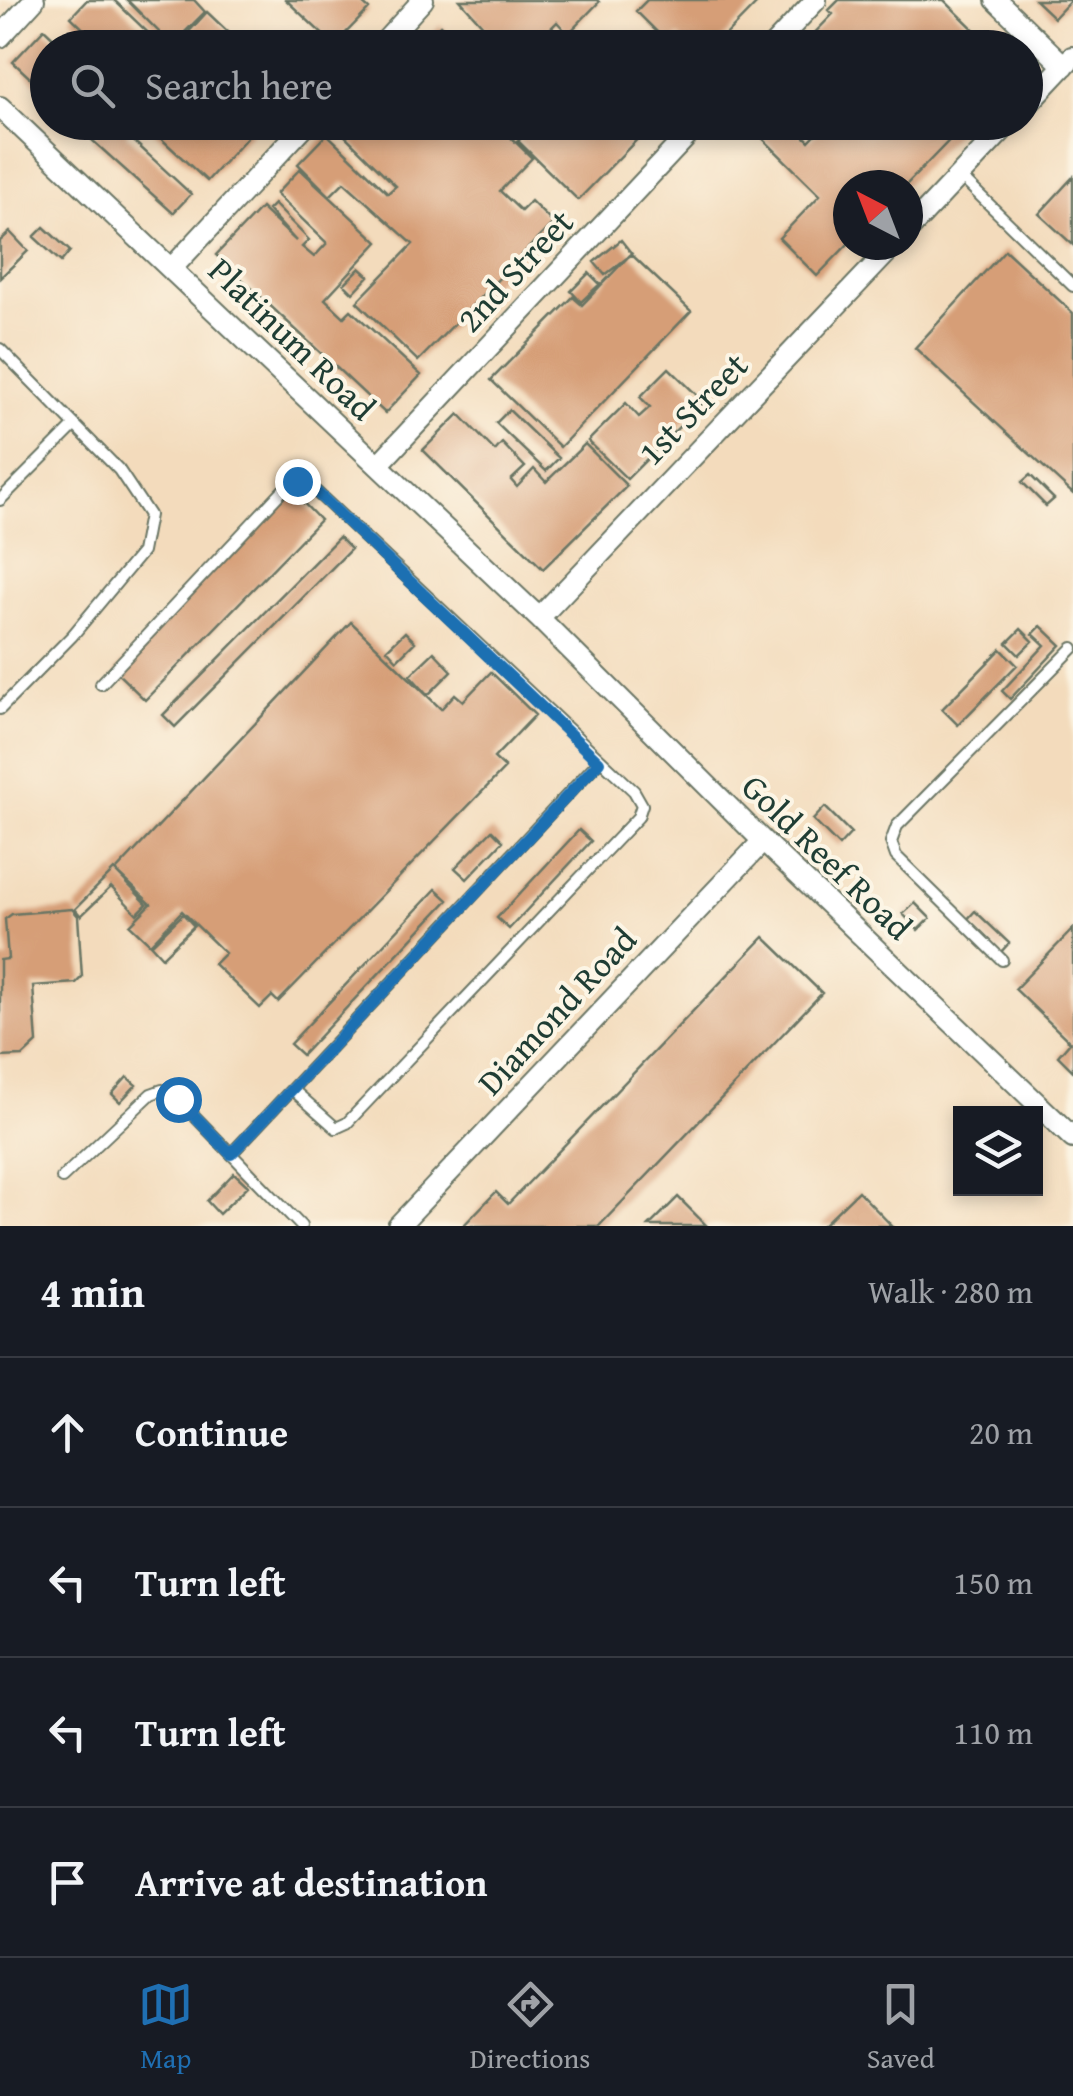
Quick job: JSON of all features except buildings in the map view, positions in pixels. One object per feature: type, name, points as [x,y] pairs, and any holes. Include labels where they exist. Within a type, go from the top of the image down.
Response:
[{"type":"street","points":[[0,36],[34,0]]},
{"type":"street","points":[[396,30],[423,0]]},
{"type":"street","points":[[788,30],[816,0]]},
{"type":"street","points":[[996,0],[1031,30]]},
{"type":"street","points":[[1043,40],[1068,61],[1043,88]]},
{"type":"street","name":"Platinum Road","points":[[0,107],[30,135]]},
{"type":"street","name":"Platinum Road","points":[[35,140],[539,618]]},
{"type":"street","points":[[171,269],[291,140]]},
{"type":"street","name":"2nd Street","points":[[378,465],[683,140]]},
{"type":"street","points":[[923,214],[993,140]]},
{"type":"street","name":"1st Street","points":[[539,618],[880,260]]},
{"type":"street","name":"Gold Reef Road","points":[[539,618],[762,841],[1073,1138]]},
{"type":"street","name":"Diamond Road","points":[[398,1226],[762,841]]},
{"type":"lane","points":[[960,176],[1073,286]]},
{"type":"lane","points":[[0,349],[119,470],[149,515],[142,552],[72,636],[0,709]]},
{"type":"lane","points":[[0,500],[75,425]]},
{"type":"lane","points":[[101,684],[285,488],[297,481],[308,484],[634,791],[642,804],[638,817],[347,1123],[336,1128],[326,1124],[292,1089]]},
{"type":"lane","points":[[1002,960],[896,856],[891,842],[897,826],[1073,648]]},
{"type":"lane","points":[[231,1154],[599,762]]},
{"type":"lane","points":[[62,1178],[151,1094],[162,1090],[178,1099],[302,1226]]},
{"type":"route","points":[[178,1099],[231,1154],[599,762],[308,484],[297,481]]}]
